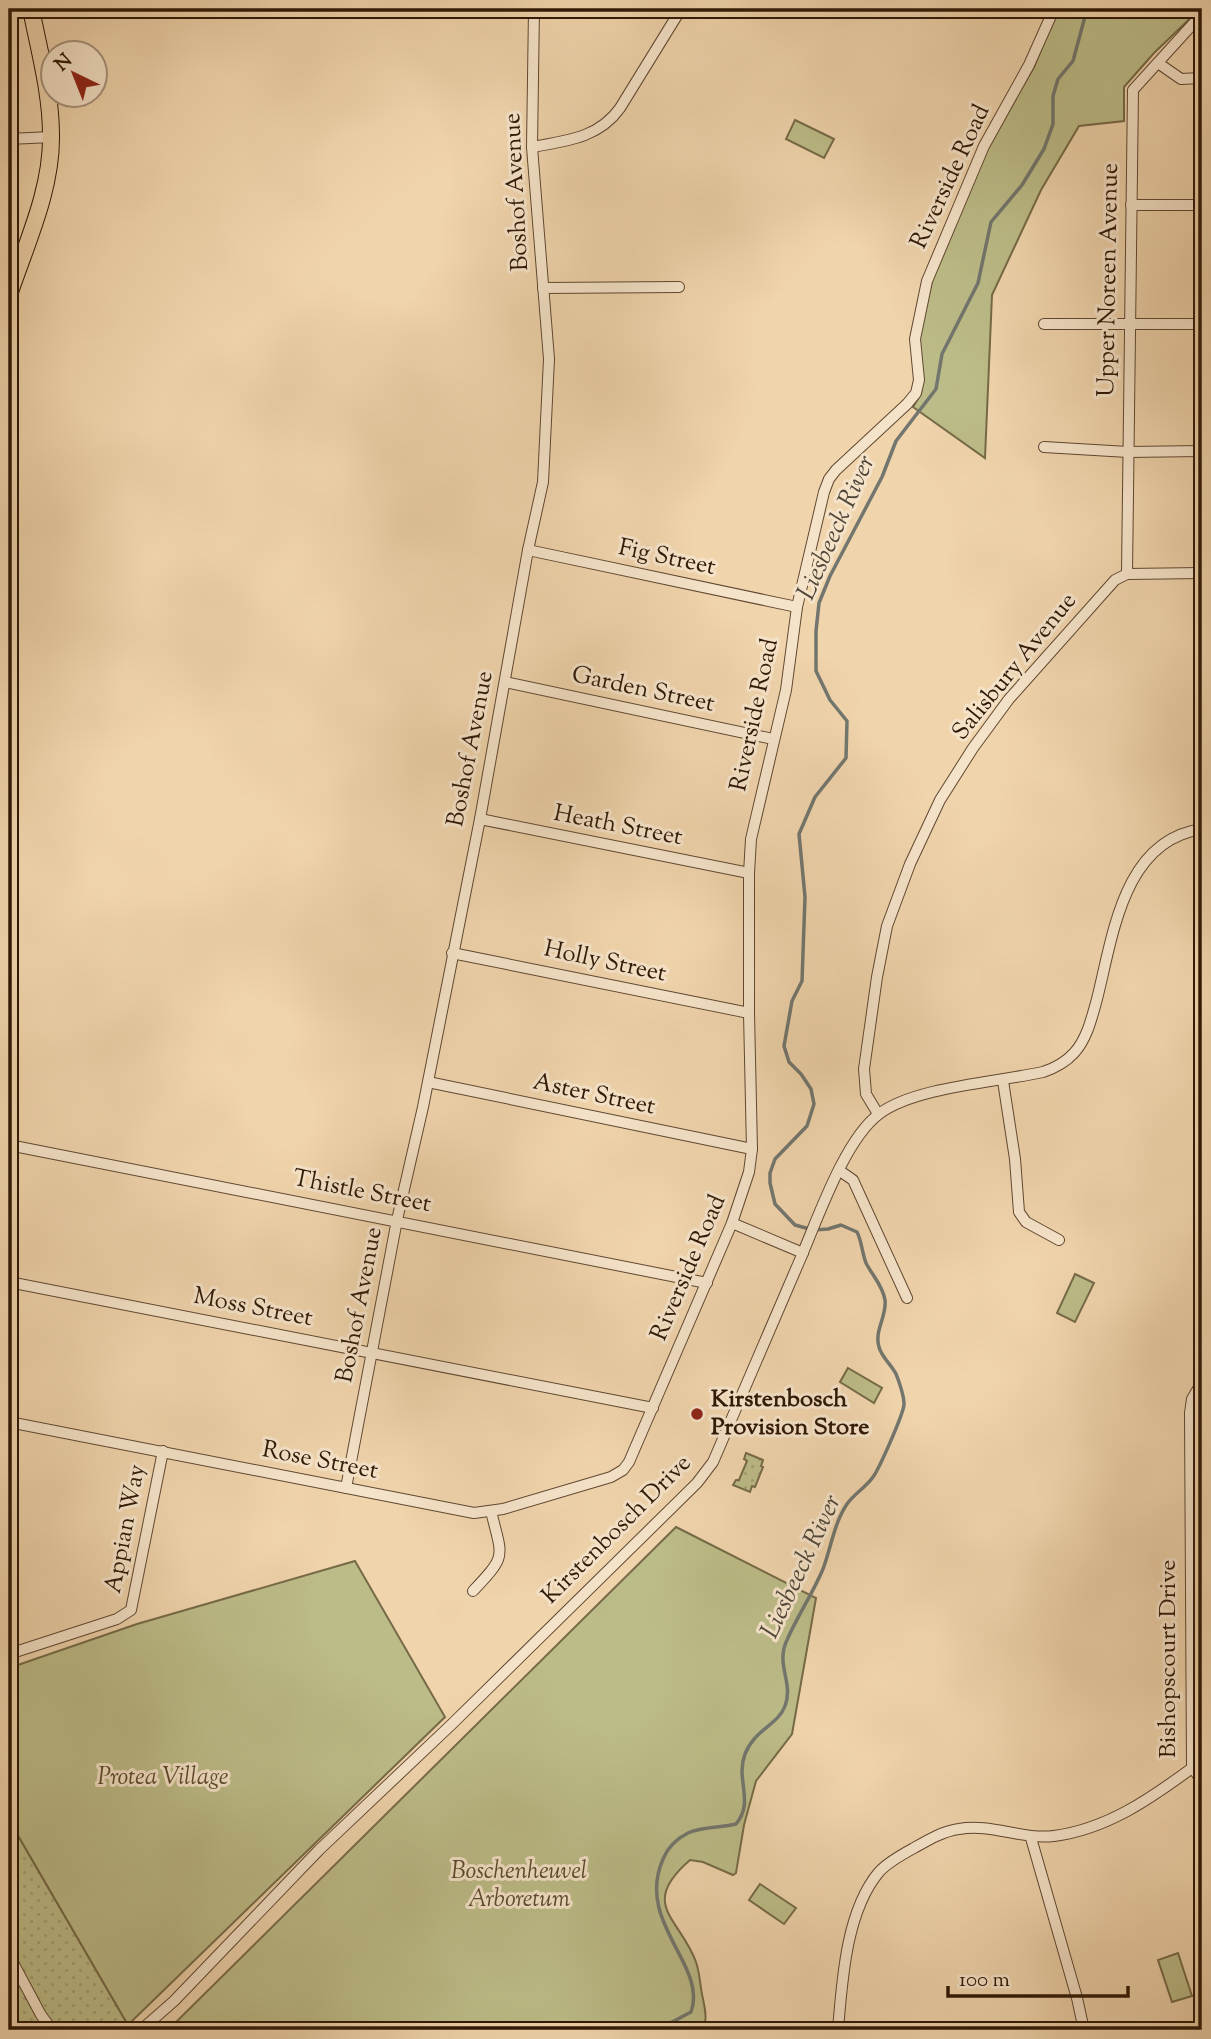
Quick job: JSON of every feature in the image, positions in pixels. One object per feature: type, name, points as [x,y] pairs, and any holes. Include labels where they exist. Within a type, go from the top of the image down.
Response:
[{"type":"main road","points":[[9,295],[13,272],[46,181],[51,137],[49,105],[31,9]]},
{"type":"street","name":"Boshof Avenue","points":[[346,1488],[397,1220],[428,1082],[480,819],[544,472],[549,359],[532,147],[534,9]]},
{"type":"street","points":[[532,147],[580,139],[607,123],[620,108],[681,9]]},
{"type":"street","name":"Riverside Road","points":[[619,1472],[633,1456],[747,1182],[752,1149],[749,1013],[751,839],[786,690],[797,607],[829,479],[916,393],[919,380],[915,339],[927,281],[984,146],[1030,65],[1054,9]]},
{"type":"street","name":"Upper Noreen Avenue","points":[[1127,573],[1133,90],[1202,14]]},
{"type":"street","points":[[1158,63],[1181,79],[1202,78]]},
{"type":"street","points":[[9,139],[51,137]]},
{"type":"street","points":[[1131,205],[1202,205]]},
{"type":"street","points":[[543,288],[679,287]]},
{"type":"street","points":[[1044,324],[1202,324]]},
{"type":"street","points":[[1044,447],[1128,452],[1202,451]]},
{"type":"street","name":"Fig Street","points":[[528,550],[797,607]]},
{"type":"street","points":[[1127,573],[1202,573]]},
{"type":"street","name":"Salisbury Avenue","points":[[878,1114],[866,1094],[864,1069],[887,926],[910,864],[940,800],[1009,699],[1115,580],[1127,573]]},
{"type":"street","name":"Garden Street","points":[[505,682],[773,739]]},
{"type":"street","name":"Heath Street","points":[[480,819],[749,873]]},
{"type":"street","name":"Kirstenbosch Drive","points":[[141,2030],[174,2001],[318,1850],[452,1724],[697,1483],[713,1462],[818,1218],[851,1148],[863,1130],[878,1114],[913,1096],[1003,1081],[1060,1066],[1083,1041],[1094,1010],[1125,892],[1141,865],[1161,845],[1177,835],[1202,829]]},
{"type":"street","name":"Holly Street","points":[[453,953],[749,1013]]},
{"type":"street","points":[[1003,1081],[1015,1159],[1019,1212],[1026,1222],[1059,1240]]},
{"type":"street","name":"Aster Street","points":[[428,1082],[752,1149]]},
{"type":"street","name":"Thistle Street","points":[[9,1145],[707,1283]]},
{"type":"street","points":[[840,1171],[853,1180],[906,1298]]},
{"type":"street","points":[[732,1223],[805,1248]]},
{"type":"street","name":"Moss Street","points":[[9,1282],[653,1408]]},
{"type":"street","name":"Bishopscourt Drive","points":[[838,2030],[844,1976],[854,1926],[867,1888],[881,1869],[930,1839],[959,1829],[988,1829],[1031,1838],[1069,1833],[1119,1816],[1192,1768],[1190,1413],[1192,1399],[1202,1382]]},
{"type":"street","name":"Rose Street","points":[[9,1422],[468,1512],[491,1511],[599,1481],[619,1472]]},
{"type":"street","name":"Appian Way","points":[[9,1654],[117,1619],[131,1609],[163,1451]]},
{"type":"street","points":[[473,1591],[496,1566],[500,1555],[491,1511]]},
{"type":"street","points":[[1192,1768],[1202,1780]]},
{"type":"street","points":[[1031,1838],[1084,2030]]},
{"type":"street","points":[[9,1955],[52,2030]]},
{"type":"green space","points":[[1057,9],[1200,9],[1154,53],[1124,87],[1124,121],[1079,126],[1041,190],[992,295],[985,458],[913,407],[921,394],[923,378],[919,336],[932,281],[987,148],[1034,67]]},
{"type":"green space","points":[[795,120],[834,139],[824,158],[786,139]]},
{"type":"green space","points":[[1075,1274],[1094,1283],[1075,1322],[1057,1313]]},
{"type":"green space","points":[[848,1368],[882,1388],[874,1403],[840,1382]]},
{"type":"green space","points":[[746,1453],[763,1460],[755,1487],[752,1486],[750,1492],[733,1485],[739,1480],[747,1461],[744,1459]]},
{"type":"green space","name":"Boschenheuvel Arboretum","points":[[676,1527],[816,1598],[792,1734],[756,1781],[744,1825],[736,1873],[733,1875],[703,1862],[690,1860],[675,1875],[667,1889],[665,1900],[668,1911],[697,1966],[706,2015],[702,2030],[168,2030]]},
{"type":"green space","name":"Protea Village","points":[[355,1561],[445,1717],[128,2025],[9,1820],[9,1668],[137,1624]]},
{"type":"green space","points":[[9,1820],[128,2025],[115,2030],[9,2030]]},
{"type":"green space","points":[[760,1884],[796,1908],[784,1924],[749,1900]]},
{"type":"green space","points":[[1178,1953],[1192,1996],[1172,2002],[1158,1960]]},
{"type":"waterway","name":"Liesbeeck River","points":[[657,2030],[691,2012],[694,1995],[690,1977],[664,1923],[658,1903],[657,1882],[663,1859],[670,1847],[684,1835],[699,1829],[736,1824],[741,1815],[745,1799],[742,1773],[745,1754],[754,1739],[777,1718],[785,1706],[787,1689],[783,1657],[787,1640],[823,1569],[843,1511],[876,1472],[896,1429],[904,1404],[896,1374],[879,1347],[878,1335],[885,1306],[884,1295],[866,1263],[857,1232],[841,1225],[813,1230],[795,1225],[775,1204],[770,1183],[775,1159],[807,1126],[814,1104],[811,1089],[789,1062],[784,1046],[792,1001],[802,981],[805,897],[799,834],[815,797],[846,758],[847,721],[830,700],[816,671],[819,603],[830,576],[882,477],[896,441],[936,389],[942,354],[978,283],[991,222],[1022,185],[1044,149],[1053,124],[1053,96],[1058,79],[1073,61],[1087,9]]},
{"type":"place","name":"Kirstenbosch Provision Store","points":[[697,1414]]}]
